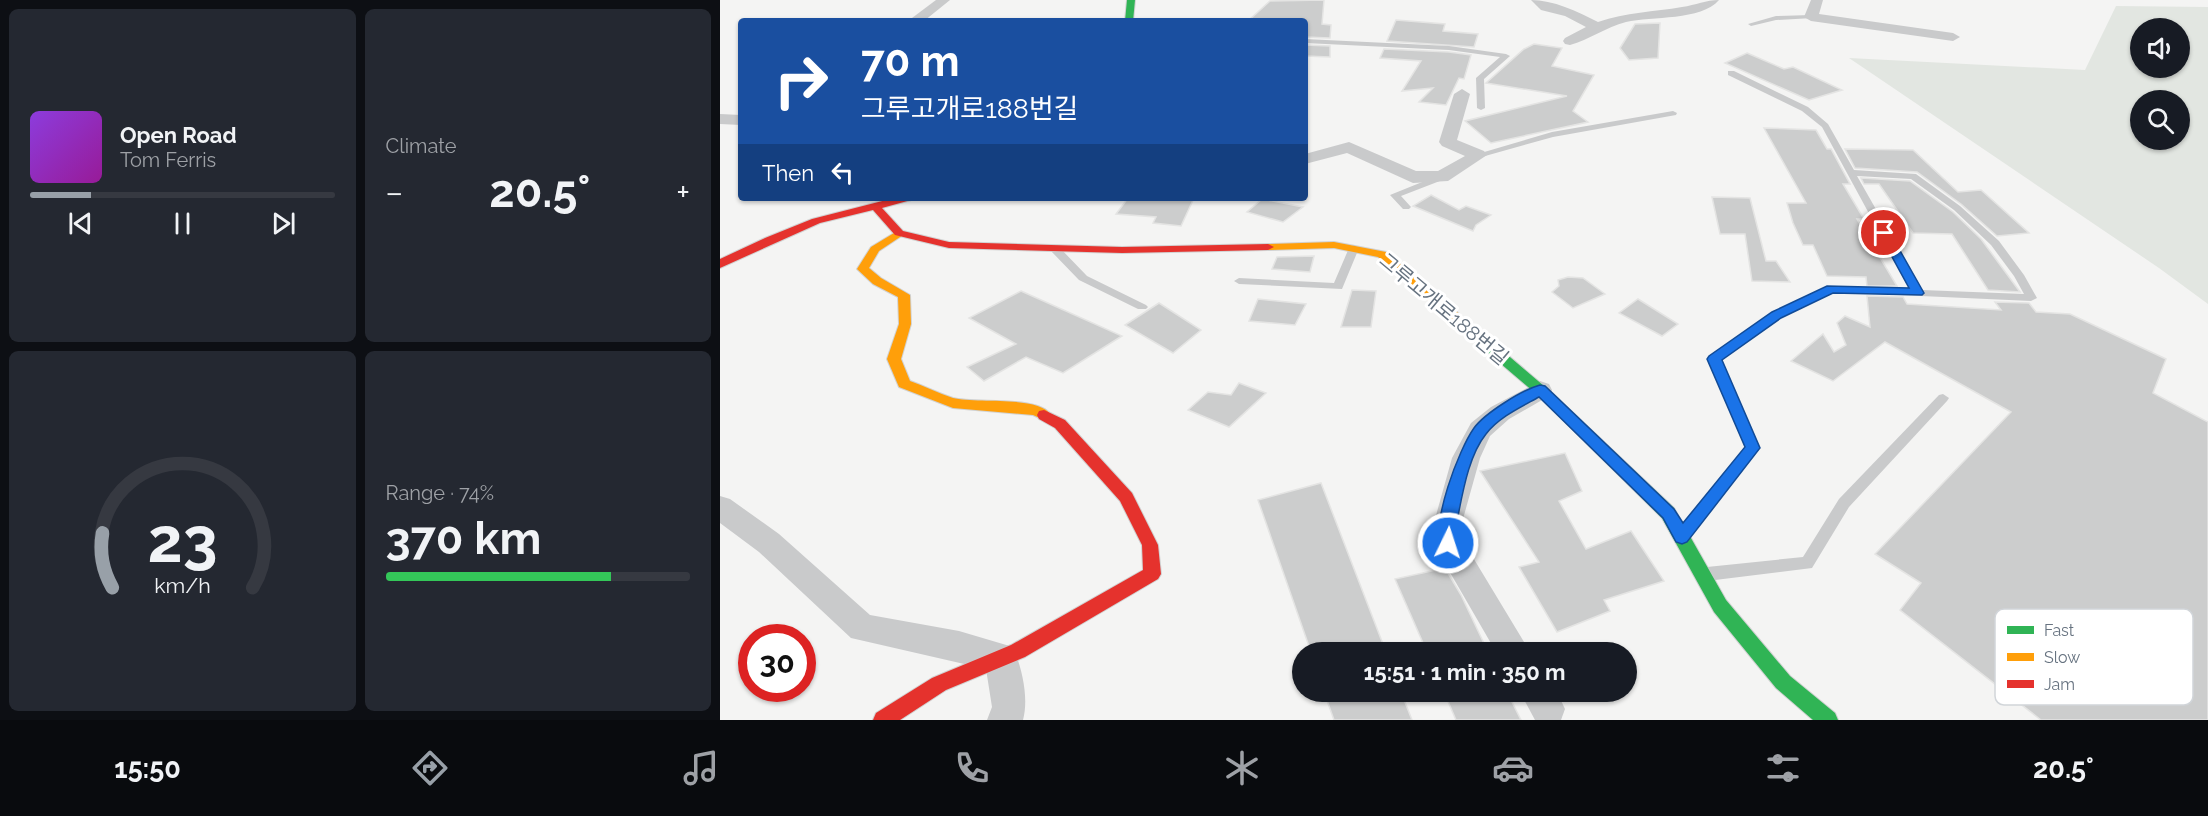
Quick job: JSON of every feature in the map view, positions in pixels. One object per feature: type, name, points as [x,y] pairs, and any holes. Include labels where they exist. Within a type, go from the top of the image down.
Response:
[{"type":"street","points":[[919,18],[944,0]]},
{"type":"street","points":[[1129,18],[1131,0]]},
{"type":"street","points":[[1538,0],[1546,7],[1570,13],[1595,26]]},
{"type":"street","points":[[1570,41],[1595,26],[1632,17],[1691,8],[1713,0]]},
{"type":"street","points":[[1817,0],[1811,17],[1953,37]]},
{"type":"street","points":[[1462,94],[1448,142],[1478,155]]},
{"type":"street","points":[[720,119],[738,120]]},
{"type":"street","points":[[1308,158],[1349,147],[1413,177],[1442,177],[1478,155]]},
{"type":"street","points":[[720,264],[769,240],[816,221],[895,201]]},
{"type":"street","points":[[876,206],[899,233],[875,249],[862,269],[877,281],[904,295],[905,324],[894,359],[904,384],[953,404],[1036,410],[1060,424],[1126,497],[1150,545],[1152,574],[1018,651],[939,684],[883,720]]},
{"type":"street","name":"그루고개로188번길","points":[[899,233],[949,245],[1055,249],[1334,245],[1383,254],[1540,390],[1668,513],[1720,606],[1783,682],[1828,720]]},
{"type":"street","points":[[1508,642],[1448,543],[1449,519],[1466,458],[1480,430],[1500,413],[1540,390]]},
{"type":"street","points":[[720,507],[770,543],[862,627],[959,646],[1001,658]]},
{"type":"street","points":[[1001,658],[1009,707],[1005,720]]},
{"type":"lane","points":[[1751,24],[1776,18],[1811,17]]},
{"type":"lane","points":[[1308,41],[1449,48],[1506,56],[1480,78],[1481,108]]},
{"type":"lane","points":[[1731,73],[1805,109],[1825,126],[1918,293]]},
{"type":"lane","points":[[1478,155],[1552,135],[1673,113]]},
{"type":"lane","points":[[1682,537],[1753,448],[1714,359],[1776,315],[1831,289],[2031,298],[2019,275],[1995,243],[1957,208],[1914,176],[1851,173]]},
{"type":"lane","points":[[1406,207],[1395,195],[1442,177]]},
{"type":"lane","points":[[1239,281],[1338,287],[1354,248]]},
{"type":"lane","points":[[1055,249],[1083,278],[1142,307]]},
{"type":"lane","points":[[1702,574],[1807,563],[1844,502],[1943,398]]},
{"type":"shaded area","points":[[2116,6],[2208,7],[2208,304],[2159,268],[1849,58],[2085,70]]},
{"type":"building","points":[[1324,0],[1322,24],[1331,25],[1330,38],[1308,37],[1308,18],[1251,18],[1270,1]]},
{"type":"building","points":[[1396,20],[1445,24],[1443,31],[1478,34],[1474,47],[1387,41]]},
{"type":"building","points":[[1660,23],[1658,58],[1629,60],[1620,48],[1635,24]]},
{"type":"building","points":[[1534,44],[1562,48],[1552,66],[1594,75],[1573,111],[1588,122],[1491,143],[1465,121],[1567,96],[1486,83],[1524,49]]},
{"type":"building","points":[[1308,45],[1330,46],[1330,57],[1308,56]]},
{"type":"building","points":[[1384,49],[1471,55],[1464,79],[1459,78],[1446,105],[1419,102],[1433,88],[1402,91],[1421,61],[1380,58]]},
{"type":"building","points":[[1747,53],[1784,69],[1793,67],[1842,90],[1809,100],[1725,63]]},
{"type":"building","points":[[1764,128],[1816,130],[1827,149],[1831,149],[1850,184],[1843,184],[1864,219],[1857,219],[1897,286],[1867,286],[1866,277],[1827,276],[1813,245],[1803,245],[1793,223],[1787,203],[1806,203]]},
{"type":"building","points":[[1845,149],[1913,150],[1958,192],[1981,190],[2029,233],[1997,236],[1961,204],[1917,172],[1855,168]]},
{"type":"building","points":[[1861,178],[1910,181],[1953,212],[1981,239],[2020,292],[1988,290],[1952,234],[1913,233],[1879,184],[1864,184]]},
{"type":"building","points":[[1431,195],[1459,210],[1466,206],[1491,215],[1476,225],[1473,231],[1413,206]]},
{"type":"building","points":[[1712,197],[1750,198],[1766,261],[1776,261],[1790,282],[1752,281],[1745,234],[1720,234]]},
{"type":"building","points":[[1126,201],[1193,201],[1181,226],[1153,223],[1156,217],[1116,214]]},
{"type":"building","points":[[1260,201],[1303,207],[1283,222],[1247,212]]},
{"type":"building","points":[[1314,256],[1310,272],[1272,269],[1277,257]]},
{"type":"building","points":[[1568,277],[1583,278],[1605,294],[1573,308],[1552,292],[1559,286],[1558,280]]},
{"type":"building","points":[[1352,290],[1376,291],[1371,327],[1341,327]]},
{"type":"building","points":[[1021,291],[1122,336],[1063,373],[1026,357],[984,381],[967,367],[1016,344],[969,318]]},
{"type":"building","points":[[1867,296],[1903,297],[1907,304],[2001,310],[1995,302],[2029,303],[2036,312],[2070,314],[2166,359],[2153,393],[2208,422],[2208,720],[2041,720],[2022,705],[2193,705],[2193,609],[1995,609],[1995,684],[1900,610],[1921,583],[1875,554],[2011,412],[1885,342],[1833,381],[1791,361],[1823,334],[1834,352],[1846,345],[1837,323],[1845,316],[1870,327]]},
{"type":"building","points":[[1258,299],[1306,304],[1295,325],[1249,321]]},
{"type":"building","points":[[1638,299],[1678,324],[1662,336],[1619,313]]},
{"type":"building","points":[[1159,303],[1201,330],[1173,353],[1125,325]]},
{"type":"building","points":[[1239,383],[1266,393],[1229,427],[1188,410],[1208,392],[1231,395]]},
{"type":"building","points":[[1565,453],[1582,491],[1559,501],[1586,549],[1631,531],[1664,581],[1604,600],[1610,611],[1557,632],[1519,567],[1539,562],[1480,471]]},
{"type":"building","points":[[1321,483],[1382,642],[1308,642],[1258,500]]},
{"type":"building","points":[[1445,568],[1461,595],[1483,642],[1423,642],[1395,579]]},
{"type":"building","points":[[1328,702],[1405,702],[1412,720],[1334,720]]},
{"type":"building","points":[[1448,702],[1512,702],[1521,720],[1456,720]]},
{"type":"traffic: fast","points":[[1129,18],[1131,0]]},
{"type":"traffic: fast","points":[[1478,337],[1546,395],[1668,513],[1720,606],[1783,682],[1828,720]]},
{"type":"traffic: slow","points":[[899,233],[875,249],[863,269],[877,281],[904,295],[905,324],[894,359],[904,384],[953,403],[1036,410],[1044,415]]},
{"type":"traffic: slow","points":[[1268,247],[1334,245],[1382,254],[1478,337]]},
{"type":"traffic: jam","points":[[720,264],[769,240],[816,221],[895,201]]},
{"type":"traffic: jam","points":[[875,206],[899,233],[949,245],[1122,250],[1268,247]]},
{"type":"traffic: jam","points":[[883,720],[939,684],[1018,651],[1152,574],[1150,545],[1126,497],[1060,424],[1044,415]]},
{"type":"route","points":[[1448,543],[1449,519],[1453,503],[1466,458],[1480,430],[1500,413],[1540,390],[1668,513],[1682,537],[1753,448],[1714,359],[1776,315],[1831,289],[1918,293],[1884,233]]}]
